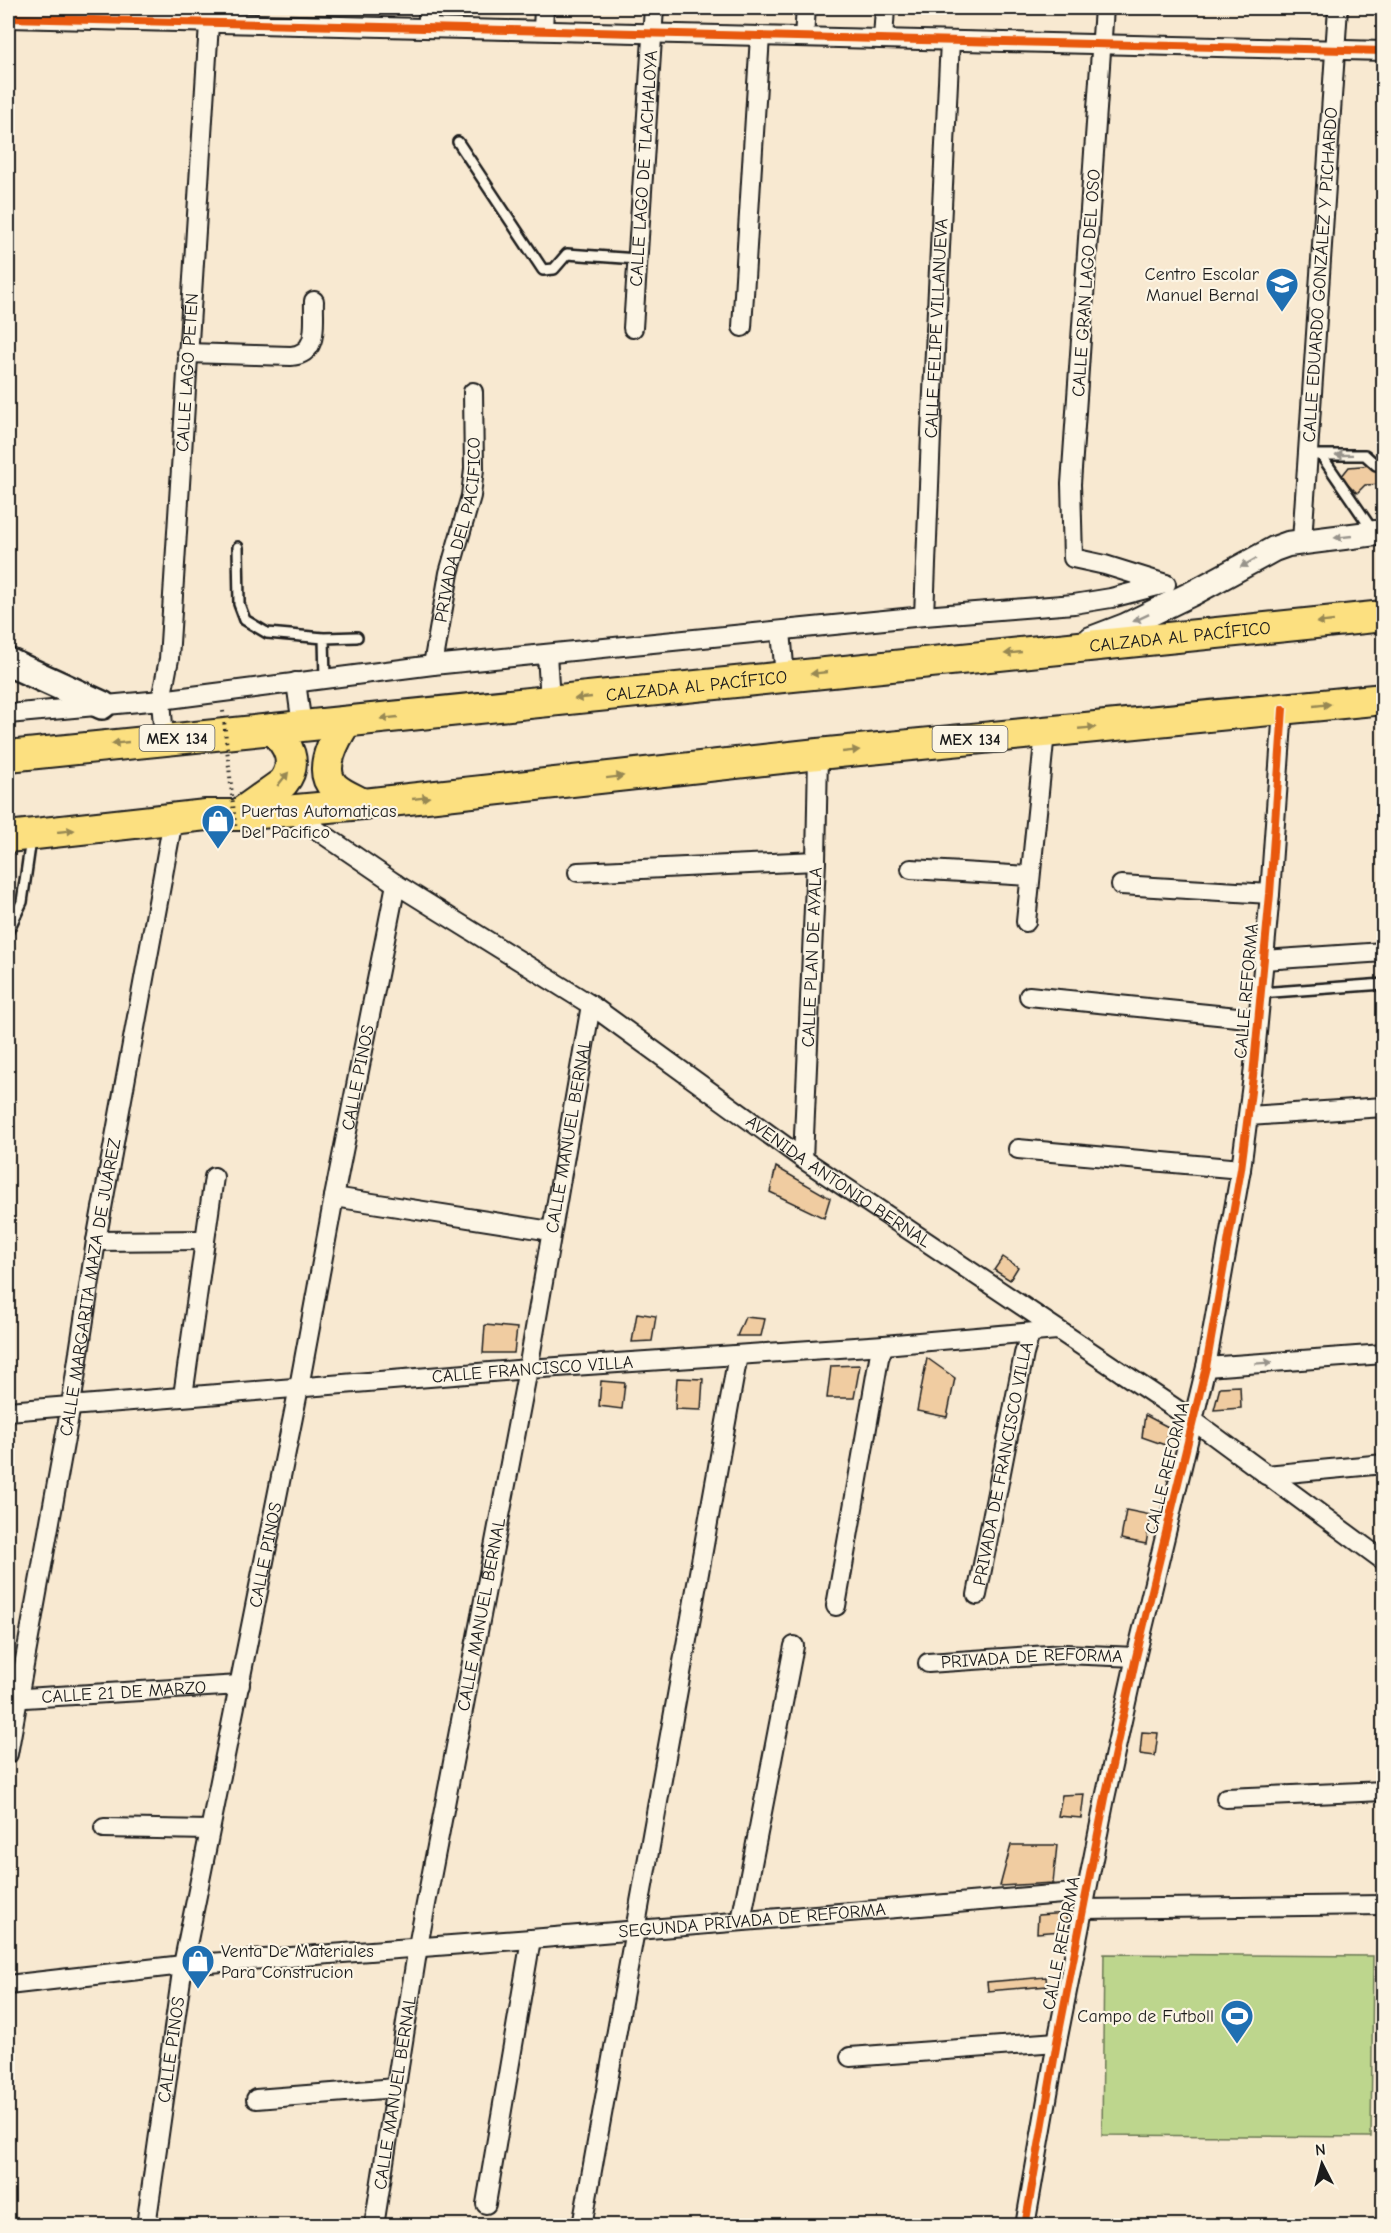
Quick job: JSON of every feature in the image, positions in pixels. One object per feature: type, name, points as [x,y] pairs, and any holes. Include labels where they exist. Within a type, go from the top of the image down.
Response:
[{"type":"main road","name":"CALZADA AL PACÍFICO","points":[[8,756],[1383,616]]},
{"type":"main road","points":[[8,662],[102,705]]},
{"type":"main road","name":"MEX 134","points":[[20,836],[206,816],[237,824],[288,810],[363,804],[818,754],[1383,699]]},
{"type":"main road","points":[[346,722],[337,735],[327,766],[334,788],[363,804]]},
{"type":"main road","points":[[237,824],[287,777],[291,760],[286,742],[288,728]]},
{"type":"street","points":[[427,28],[429,8]]},
{"type":"street","points":[[543,30],[544,8]]},
{"type":"street","name":"CALLE LAGO DE TLACHALOYA","points":[[633,328],[654,8]]},
{"type":"street","points":[[804,37],[806,8]]},
{"type":"street","points":[[884,39],[885,8]]},
{"type":"street","name":"CALLE GRAN LAGO DEL OSO","points":[[1104,8],[1071,484],[1073,558],[1165,584]]},
{"type":"street","name":"CALLE EDUARDO GONZÁLEZ Y PICHARDO","points":[[1302,541],[1315,455],[1338,8]]},
{"type":"street","points":[[8,18],[209,16],[427,28],[1383,51]]},
{"type":"street","name":"CALLE LAGO PETÉN","points":[[164,739],[161,700],[169,659],[209,16]]},
{"type":"street","points":[[741,327],[760,36]]},
{"type":"street","name":"CALLE FELIPE VILLANUEVA","points":[[924,616],[950,41]]},
{"type":"street","points":[[187,353],[291,356],[302,353],[308,349],[313,337],[314,301]]},
{"type":"street","name":"PRIVADA DEL PACIFICO","points":[[434,665],[449,573],[471,496],[474,470],[473,392]]},
{"type":"street","points":[[1071,647],[1125,626],[1193,593],[1274,549],[1302,541],[1379,533]]},
{"type":"street","points":[[8,714],[161,700],[434,665],[924,616],[1074,604],[1111,598],[1165,584],[1193,593]]},
{"type":"street","points":[[781,631],[785,677]]},
{"type":"street","points":[[547,654],[550,701]]},
{"type":"street","points":[[288,728],[296,682]]},
{"type":"street","name":"CALLE REFORMA","points":[[1024,2226],[1084,1900],[1136,1657],[1206,1367],[1241,1168],[1249,1116],[1270,894],[1283,709]]},
{"type":"street","points":[[1026,922],[1045,732]]},
{"type":"street","name":"CALLE PLAN DE AYALA","points":[[803,1159],[816,861],[818,754]]},
{"type":"street","name":"AVENIDA ANTONIO BERNAL","points":[[288,810],[396,884],[591,1005],[803,1159],[1194,1421],[1383,1561]]},
{"type":"street","name":"CALLE MARGARITA MAZA DE JUÁREZ","points":[[8,1754],[12,1699],[71,1405],[96,1241],[173,820]]},
{"type":"street","points":[[578,872],[816,861]]},
{"type":"street","points":[[911,869],[1030,876]]},
{"type":"street","name":"CALLE PINOS","points":[[146,2226],[183,1965],[299,1387],[396,884]]},
{"type":"street","points":[[1121,885],[1270,894]]},
{"type":"street","points":[[1263,960],[1383,952]]},
{"type":"street","points":[[1029,996],[1257,1018]]},
{"type":"street","name":"CALLE MANUEL BERNAL","points":[[374,2226],[418,1946],[528,1369],[591,1005]]},
{"type":"street","points":[[1249,1116],[1383,1107]]},
{"type":"street","points":[[1018,1149],[1241,1168]]},
{"type":"street","points":[[183,1396],[214,1177]]},
{"type":"street","points":[[334,1197],[551,1231]]},
{"type":"street","points":[[96,1241],[204,1239]]},
{"type":"street","name":"CALLE FRANCISCO VILLA","points":[[8,1411],[528,1369],[1030,1334],[1057,1330]]},
{"type":"street","name":"PRIVADA DE FRANCISCO VILLA","points":[[977,1595],[1024,1354],[1030,1334]]},
{"type":"street","points":[[836,1606],[879,1358],[884,1345]]},
{"type":"street","points":[[1206,1367],[1383,1354]]},
{"type":"street","points":[[582,2226],[738,1355]]},
{"type":"street","points":[[1266,1474],[1383,1464]]},
{"type":"street","points":[[741,1921],[794,1646]]},
{"type":"street","name":"PRIVADA DE REFORMA","points":[[928,1663],[1064,1654],[1136,1657]]},
{"type":"street","name":"CALLE 21 DE MARZO","points":[[12,1699],[240,1685]]},
{"type":"street","points":[[1227,1797],[1383,1791]]},
{"type":"street","points":[[104,1828],[209,1830]]},
{"type":"street","name":"CALLE REFORMA","points":[[1084,1900],[1383,1905]]},
{"type":"street","name":"SEGUNDA PRIVADA DE REFORMA","points":[[418,1946],[741,1921],[1084,1900]]},
{"type":"street","points":[[486,2204],[531,1939]]},
{"type":"street","points":[[8,1985],[183,1965],[418,1946]]},
{"type":"street","points":[[850,2058],[1057,2042]]},
{"type":"street","points":[[256,2099],[396,2088]]},
{"type":"lane","points":[[458,142],[543,270],[554,269],[567,254],[637,259]]},
{"type":"lane","points":[[1315,455],[1365,455],[1376,465]]},
{"type":"lane","points":[[1315,455],[1379,533]]},
{"type":"lane","points":[[238,548],[239,604],[245,620],[267,633],[324,638],[357,637]]},
{"type":"lane","points":[[324,638],[325,679]]},
{"type":"lane","points":[[8,931],[22,902],[20,836]]},
{"type":"lane","points":[[1260,993],[1383,984]]},
{"type":"path","points":[[223,711],[237,824]]},
{"type":"green space","name":"Campo de Futboll","points":[[1104,1954],[1373,1956],[1371,2137],[1102,2135]]},
{"type":"building","points":[[1384,464],[1384,484],[1365,485],[1357,493],[1341,477],[1349,467]]},
{"type":"building","points":[[776,1167],[830,1198],[824,1218],[770,1192]]},
{"type":"building","points":[[1003,1257],[1018,1267],[1010,1280],[994,1270]]},
{"type":"building","points":[[637,1313],[656,1316],[652,1341],[632,1342]]},
{"type":"building","points":[[745,1317],[765,1319],[761,1336],[737,1336]]},
{"type":"building","points":[[485,1325],[517,1328],[514,1353],[483,1353]]},
{"type":"building","points":[[927,1358],[955,1378],[947,1417],[917,1411]]},
{"type":"building","points":[[860,1365],[854,1398],[827,1398],[831,1366]]},
{"type":"building","points":[[677,1378],[703,1379],[701,1410],[675,1409]]},
{"type":"building","points":[[601,1381],[625,1383],[622,1409],[599,1406]]},
{"type":"building","points":[[1240,1386],[1241,1408],[1214,1410],[1220,1387]]},
{"type":"building","points":[[1145,1415],[1170,1428],[1165,1445],[1142,1437]]},
{"type":"building","points":[[1126,1510],[1151,1515],[1146,1544],[1121,1539]]},
{"type":"building","points":[[1142,1732],[1158,1733],[1155,1756],[1140,1754]]},
{"type":"building","points":[[1084,1794],[1081,1818],[1058,1816],[1062,1795]]},
{"type":"building","points":[[1011,1845],[1057,1845],[1053,1883],[1000,1886]]},
{"type":"building","points":[[1068,1913],[1062,1931],[1037,1933],[1038,1915]]},
{"type":"building","points":[[1046,1977],[1047,1986],[988,1991],[987,1982]]},
{"type":"cycle path","points":[[8,18],[1384,51]]},
{"type":"cycle path","points":[[1025,2226],[1057,2042],[1105,1798],[1136,1657],[1206,1367],[1241,1169],[1253,1076],[1270,894],[1283,709]]},
{"type":"place","name":"Centro Escolar Manuel Bernal","points":[[1282,313]]},
{"type":"place","name":"Puertas Automaticas Del Pacifico","points":[[218,850]]},
{"type":"place","name":"Venta De Materiales Para Construcion","points":[[198,1990]]},
{"type":"place","name":"Campo de Futboll","points":[[1237,2045]]}]
